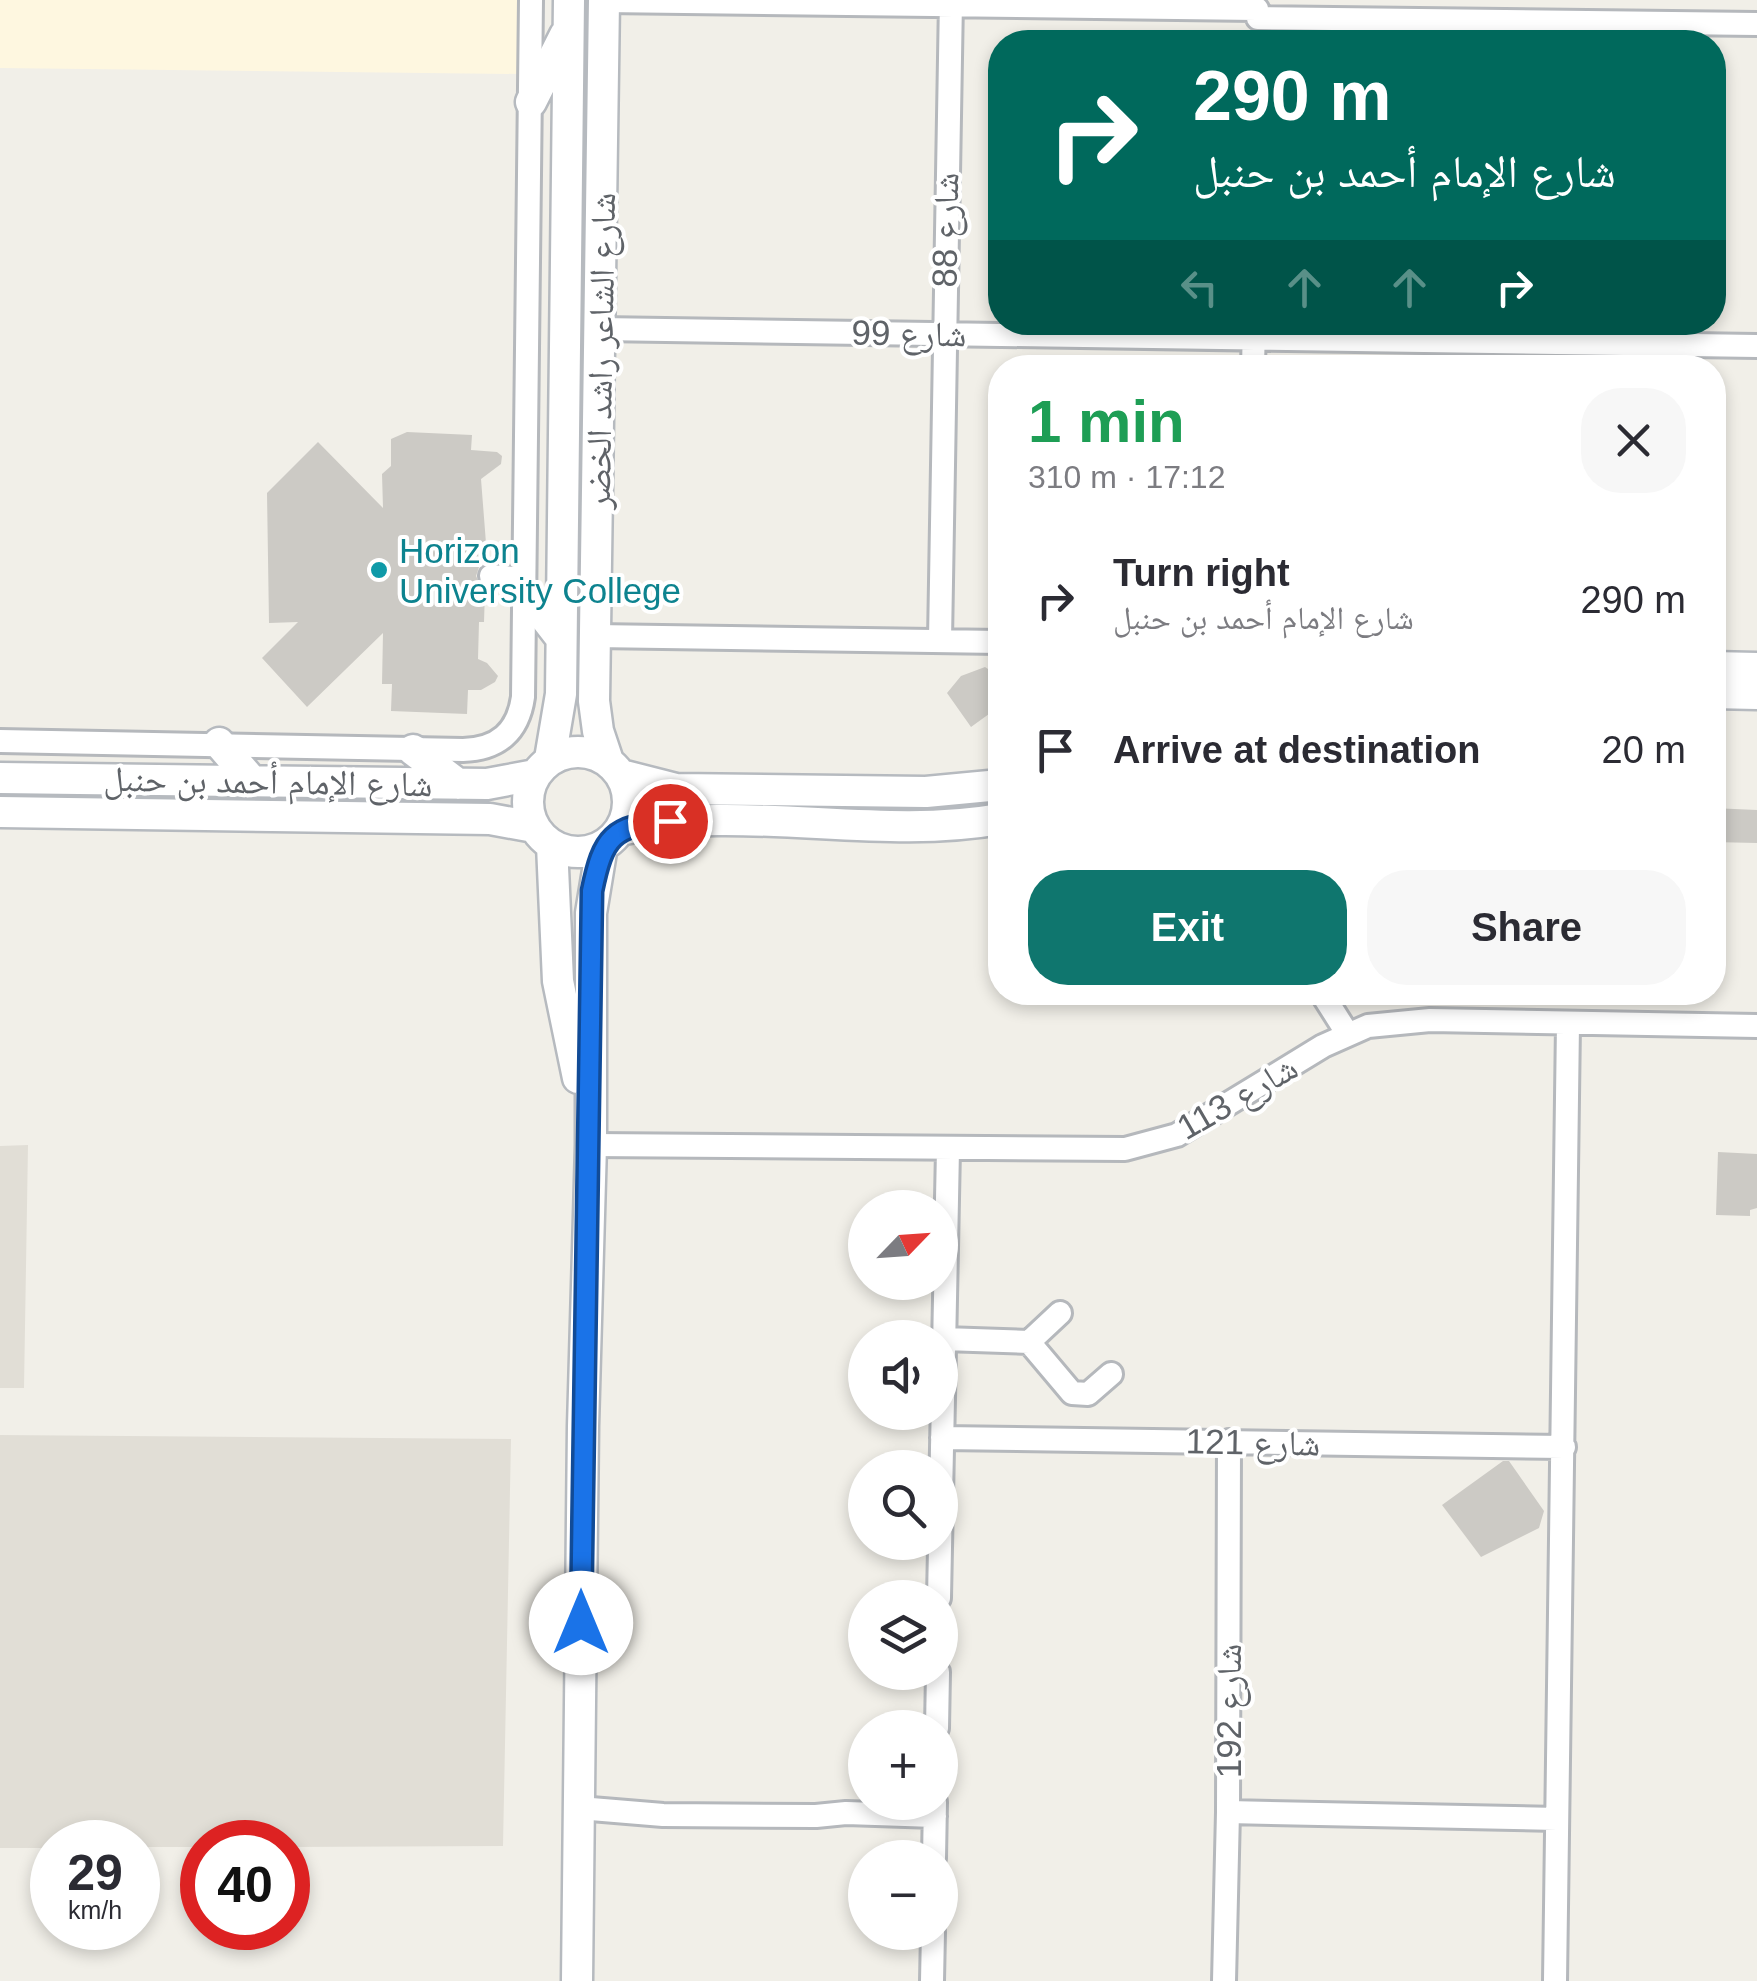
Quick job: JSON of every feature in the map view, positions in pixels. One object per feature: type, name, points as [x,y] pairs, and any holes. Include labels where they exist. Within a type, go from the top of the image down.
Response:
[{"type":"street","points":[[0,741],[481,750],[512,731],[523,697],[530,0]]},
{"type":"street","points":[[604,0],[1568,12],[1757,24]]},
{"type":"street","name":"شارع الشاعر راشد الخضر","points":[[604,0],[595,716],[614,768]]},
{"type":"street","name":"شارع 88","points":[[940,640],[950,2]]},
{"type":"street","points":[[530,102],[569,14]]},
{"type":"street","name":"شارع الشاعر راشد الخضر","points":[[543,767],[560,710],[569,14]]},
{"type":"street","name":"شارع 99","points":[[600,329],[988,334]]},
{"type":"street","name":"شارع 99","points":[[1387,335],[1757,346]]},
{"type":"street","points":[[490,576],[523,584],[561,638]]},
{"type":"street","points":[[595,636],[988,642]]},
{"type":"street","points":[[1726,667],[1757,668]]},
{"type":"street","points":[[1726,693],[1757,694]]},
{"type":"street","points":[[219,743],[252,780]]},
{"type":"street","points":[[413,750],[458,784]]},
{"type":"street","points":[[590,1145],[558,981],[543,836],[527,801],[543,767],[574,751],[597,755],[614,768],[676,789],[926,792],[988,786]]},
{"type":"street","name":"شارع الإمام أحمد بن حنبل","points":[[0,778],[458,784],[498,783],[543,767]]},
{"type":"street","points":[[578,1981],[591,914],[611,838],[628,812],[628,793],[614,768]]},
{"type":"street","name":"شارع الإمام أحمد بن حنبل","points":[[0,812],[490,819],[543,836]]},
{"type":"street","points":[[543,836],[577,852],[670,821],[944,825],[988,820]]},
{"type":"street","points":[[1329,1005],[1347,1033]]},
{"type":"street","name":"شارع 113","points":[[590,1145],[1098,1151],[1152,1144],[1200,1122],[1347,1033],[1368,1026],[1398,1021],[1757,1026]]},
{"type":"street","points":[[1555,1981],[1568,1024]]},
{"type":"street","points":[[944,1320],[948,1149]]},
{"type":"street","points":[[958,1339],[1029,1342],[1060,1313]]},
{"type":"street","points":[[1029,1342],[1072,1393],[1088,1394],[1111,1374]]},
{"type":"street","points":[[939,1580],[942,1430]]},
{"type":"street","name":"شارع 121","points":[[942,1438],[1564,1447]]},
{"type":"street","name":"شارع 192","points":[[1224,1981],[1229,1441]]},
{"type":"street","points":[[1228,1812],[1557,1819]]},
{"type":"street","points":[[580,1815],[634,1820],[663,1815],[848,1813]]},
{"type":"street","points":[[932,1981],[933,1950]]},
{"type":"shaded area","points":[[0,0],[521,0],[519,74],[0,68]]},
{"type":"shaded area","points":[[28,1145],[24,1388],[0,1388],[0,1146]]},
{"type":"shaded area","points":[[0,1435],[511,1439],[503,1846],[310,1847],[310,1820],[180,1820],[180,1847],[160,1847],[160,1820],[30,1820],[30,1848],[0,1848]]},
{"type":"building","name":"Horizon University College","points":[[407,432],[472,435],[471,450],[502,456],[501,464],[481,479],[490,561],[479,567],[476,576],[482,588],[490,591],[485,591],[484,622],[479,622],[478,659],[498,676],[481,690],[468,690],[467,714],[391,711],[392,684],[382,684],[383,633],[307,707],[262,658],[298,622],[269,623],[267,493],[318,442],[383,508],[382,474],[391,466],[391,439]]},
{"type":"building","points":[[985,667],[988,715],[971,727],[947,693],[961,676]]},
{"type":"building","points":[[1726,809],[1757,810],[1757,843],[1726,842]]},
{"type":"building","points":[[1718,1152],[1757,1154],[1757,1208],[1750,1210],[1750,1216],[1716,1215]]},
{"type":"building","points":[[1503,1461],[1509,1461],[1544,1511],[1539,1528],[1481,1557],[1442,1505]]},
{"type":"place","name":"Horizon University College","points":[[379,570]]},
{"type":"route","points":[[581,1623],[592,891],[602,846],[620,830],[670,821]]}]
